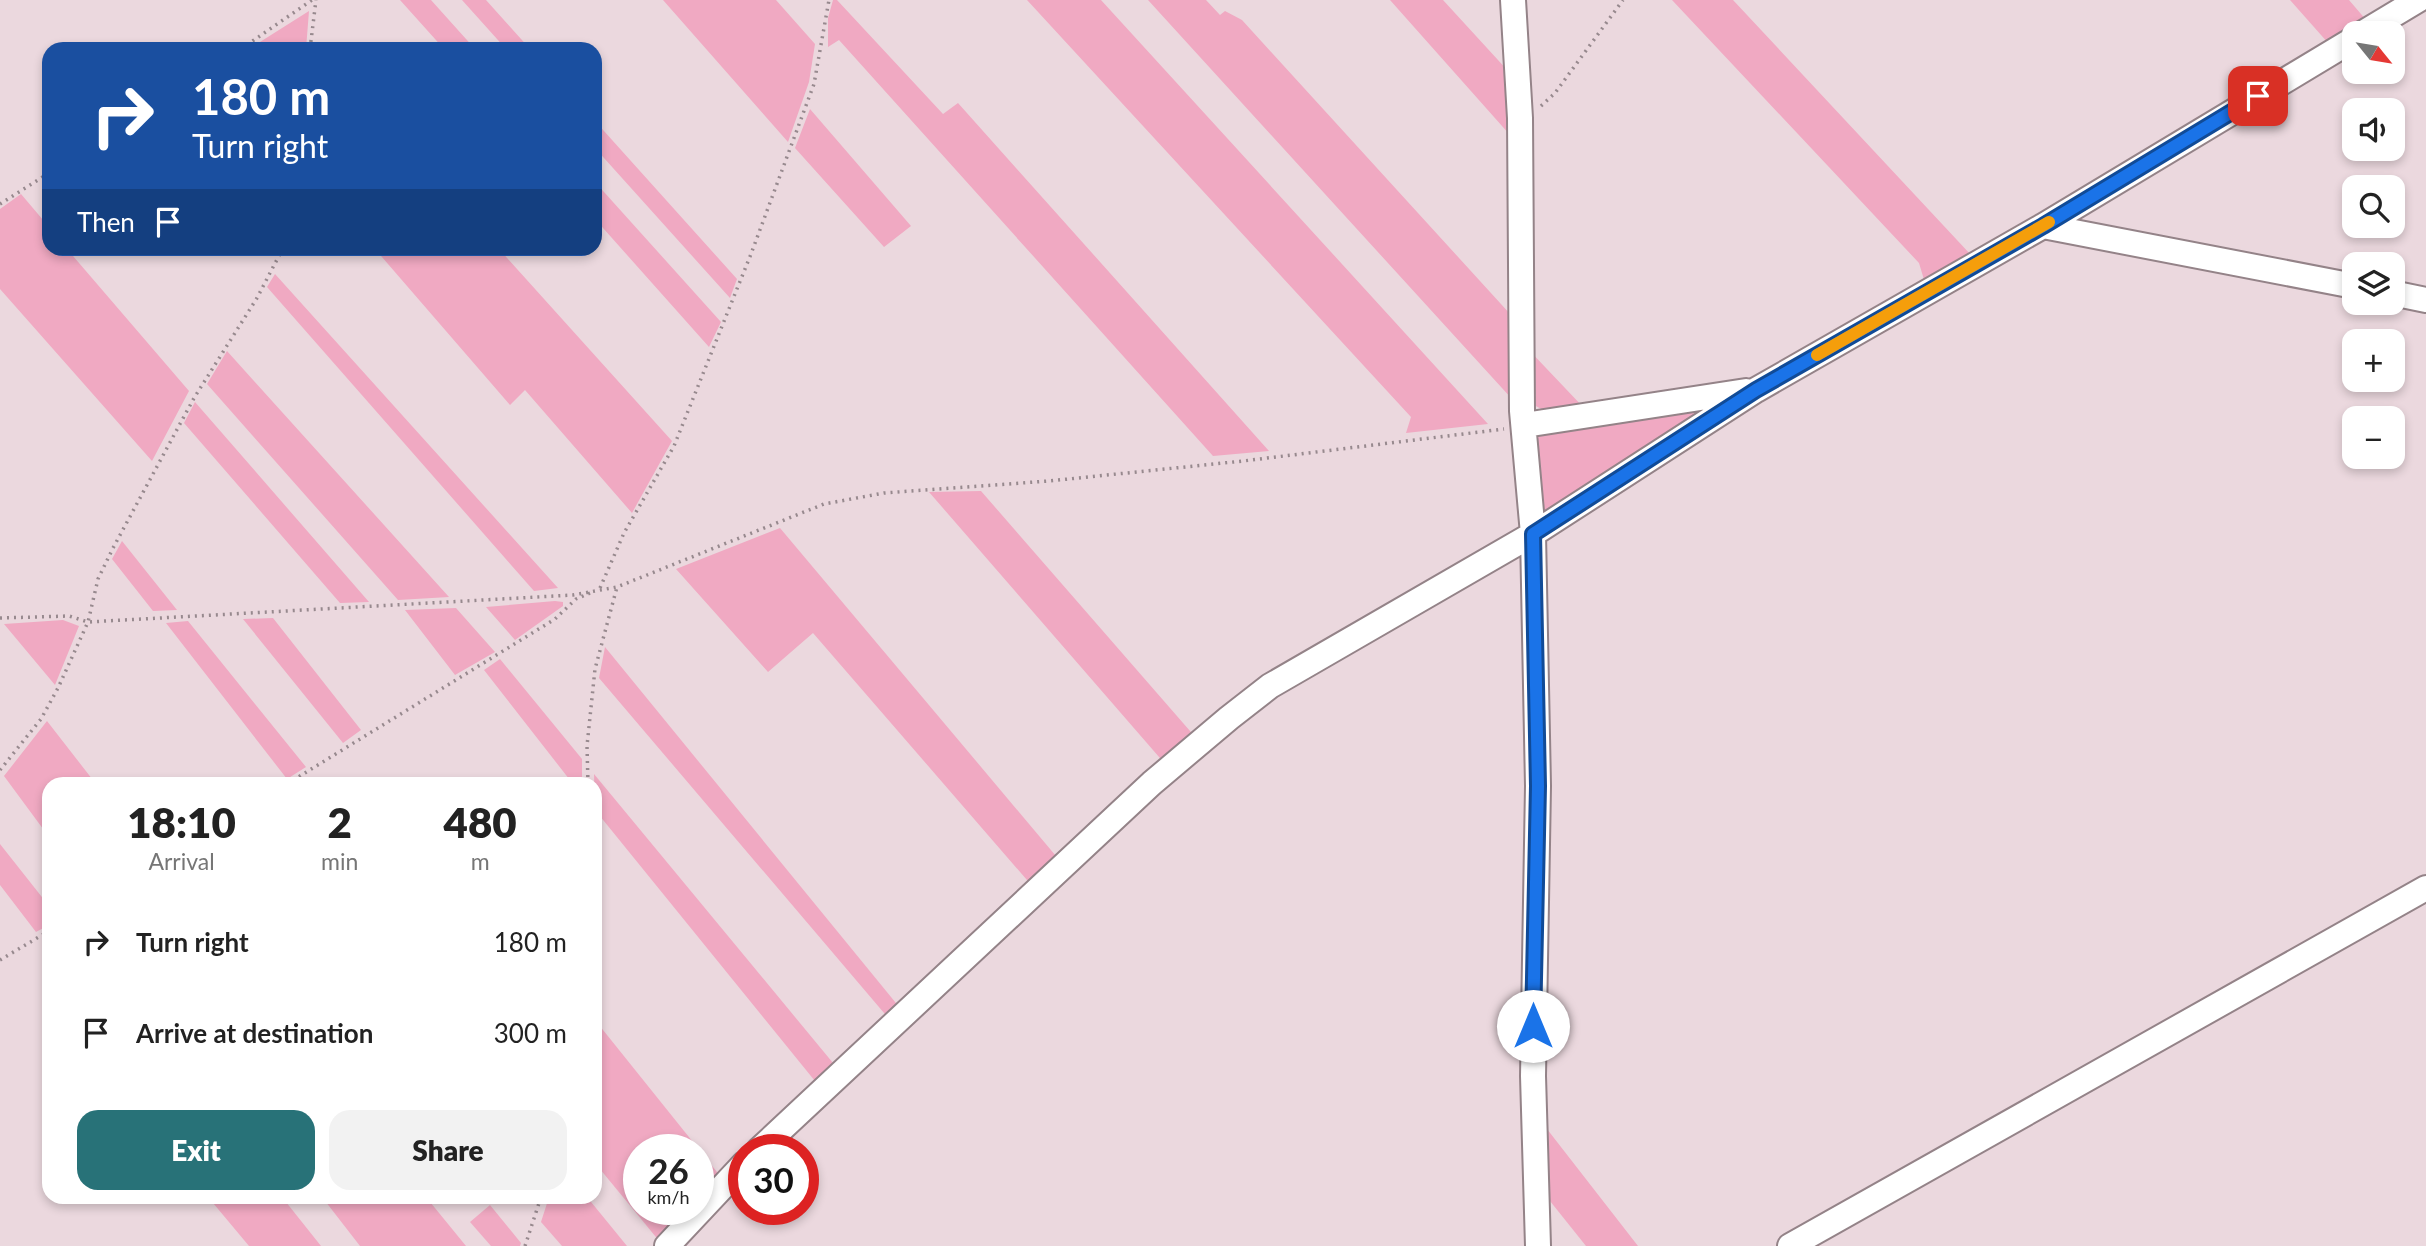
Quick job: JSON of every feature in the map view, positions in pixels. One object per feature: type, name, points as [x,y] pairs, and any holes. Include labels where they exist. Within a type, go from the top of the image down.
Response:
[{"type":"street","points":[[1513,0],[1520,118],[1522,397],[1533,534],[1538,786],[1533,1076],[1538,1246]]},
{"type":"street","points":[[2383,21],[2418,0]]},
{"type":"street","points":[[776,1134],[1152,783],[1270,686],[1533,534],[1756,390],[2043,226],[2342,46]]},
{"type":"street","points":[[2043,226],[2342,284]]},
{"type":"street","points":[[2405,296],[2426,300]]},
{"type":"street","points":[[1525,425],[1756,390]]},
{"type":"street","points":[[1790,1246],[2426,888]]},
{"type":"street","points":[[667,1246],[728,1181]]},
{"type":"path","points":[[251,42],[314,0]]},
{"type":"path","points":[[311,42],[314,0]]},
{"type":"path","points":[[601,588],[605,571],[624,533],[674,446],[756,242],[814,84],[828,0]]},
{"type":"path","points":[[1520,118],[1544,104],[1555,93],[1623,0]]},
{"type":"path","points":[[0,204],[42,177]]},
{"type":"path","points":[[0,770],[41,719],[88,622],[98,579],[113,548],[194,398],[257,298],[279,256]]},
{"type":"path","points":[[0,618],[69,616],[88,622],[573,595],[617,587],[824,504],[884,493],[1242,461],[1427,440],[1525,425]]},
{"type":"path","points":[[588,777],[587,746],[595,669],[617,587]]},
{"type":"path","points":[[298,777],[555,619],[576,598],[601,588]]},
{"type":"path","points":[[0,960],[42,935]]},
{"type":"path","points":[[525,1246],[539,1204]]},
{"type":"shaded area","points":[[400,0],[431,0],[469,42],[438,42]]},
{"type":"shaded area","points":[[462,0],[486,0],[524,42],[500,42]]},
{"type":"shaded area","points":[[663,0],[776,0],[815,44],[809,82],[788,142]]},
{"type":"shaded area","points":[[833,0],[837,0],[943,114],[958,103],[1269,451],[1213,456],[839,40],[828,47],[828,18]]},
{"type":"shaded area","points":[[1027,0],[1101,0],[1488,424],[1406,433],[1411,417]]},
{"type":"shaded area","points":[[1148,0],[1206,0],[1220,15],[1225,11],[1242,20],[1511,315],[1512,399]]},
{"type":"shaded area","points":[[1390,0],[1443,0],[1509,72],[1510,135]]},
{"type":"shaded area","points":[[1672,0],[1733,0],[1971,255],[1925,283],[1919,263]]},
{"type":"shaded area","points":[[2290,0],[2349,0],[2367,21],[2342,21],[2342,36],[2329,44]]},
{"type":"shaded area","points":[[309,11],[307,42],[260,42]]},
{"type":"shaded area","points":[[810,109],[911,226],[884,247],[795,148]]},
{"type":"shaded area","points":[[602,129],[737,279],[730,298],[602,156]]},
{"type":"shaded area","points":[[602,190],[721,322],[709,347],[602,227]]},
{"type":"shaded area","points":[[21,194],[42,219],[42,256],[73,256],[189,391],[152,461],[0,289],[0,209]]},
{"type":"shaded area","points":[[381,256],[505,256],[672,441],[632,513],[525,390],[510,405]]},
{"type":"shaded area","points":[[275,274],[558,588],[534,591],[267,287]]},
{"type":"shaded area","points":[[1527,348],[1584,408],[1549,413],[1530,403]]},
{"type":"shaded area","points":[[227,351],[449,597],[398,600],[207,384]]},
{"type":"shaded area","points":[[195,402],[369,602],[340,603],[184,423]]},
{"type":"shaded area","points":[[1706,409],[1543,514],[1536,434]]},
{"type":"shaded area","points":[[981,491],[1197,739],[1166,765],[929,492]]},
{"type":"shaded area","points":[[780,528],[1061,862],[1033,887],[813,633],[768,672],[676,569]]},
{"type":"shaded area","points":[[122,541],[177,610],[153,611],[112,559]]},
{"type":"shaded area","points":[[563,602],[563,606],[515,640],[486,607]]},
{"type":"shaded area","points":[[456,608],[495,652],[455,675],[405,610]]},
{"type":"shaded area","points":[[273,618],[361,730],[343,743],[243,619]]},
{"type":"shaded area","points":[[63,620],[79,626],[55,685],[4,624]]},
{"type":"shaded area","points":[[188,621],[306,767],[285,777],[166,623]]},
{"type":"shaded area","points":[[605,647],[900,1008],[890,1020],[599,678]]},
{"type":"shaded area","points":[[500,659],[582,759],[582,777],[568,777],[484,670]]},
{"type":"shaded area","points":[[47,721],[91,777],[42,777],[42,828],[4,776]]},
{"type":"shaded area","points":[[602,784],[838,1069],[819,1086],[602,819]]},
{"type":"shaded area","points":[[0,844],[42,897],[42,929],[36,932],[0,885]]},
{"type":"shaded area","points":[[602,1029],[686,1134],[623,1134],[623,1197],[602,1172]]},
{"type":"shaded area","points":[[1540,1120],[1638,1246],[1586,1246],[1542,1191]]},
{"type":"shaded area","points":[[714,1168],[721,1177],[714,1184]]},
{"type":"shaded area","points":[[214,1204],[288,1204],[321,1246],[249,1246]]},
{"type":"shaded area","points":[[327,1204],[432,1204],[466,1246],[360,1246]]},
{"type":"shaded area","points":[[547,1204],[593,1204],[627,1246],[562,1246],[541,1222]]},
{"type":"shaded area","points":[[490,1205],[521,1243],[520,1246],[491,1246],[470,1222]]},
{"type":"shaded area","points":[[646,1225],[676,1225],[660,1242]]},
{"type":"slow traffic","points":[[1817,355],[2049,222]]},
{"type":"route","points":[[1533,1026],[1538,786],[1533,534],[1756,390],[2043,226],[2258,96]]}]
